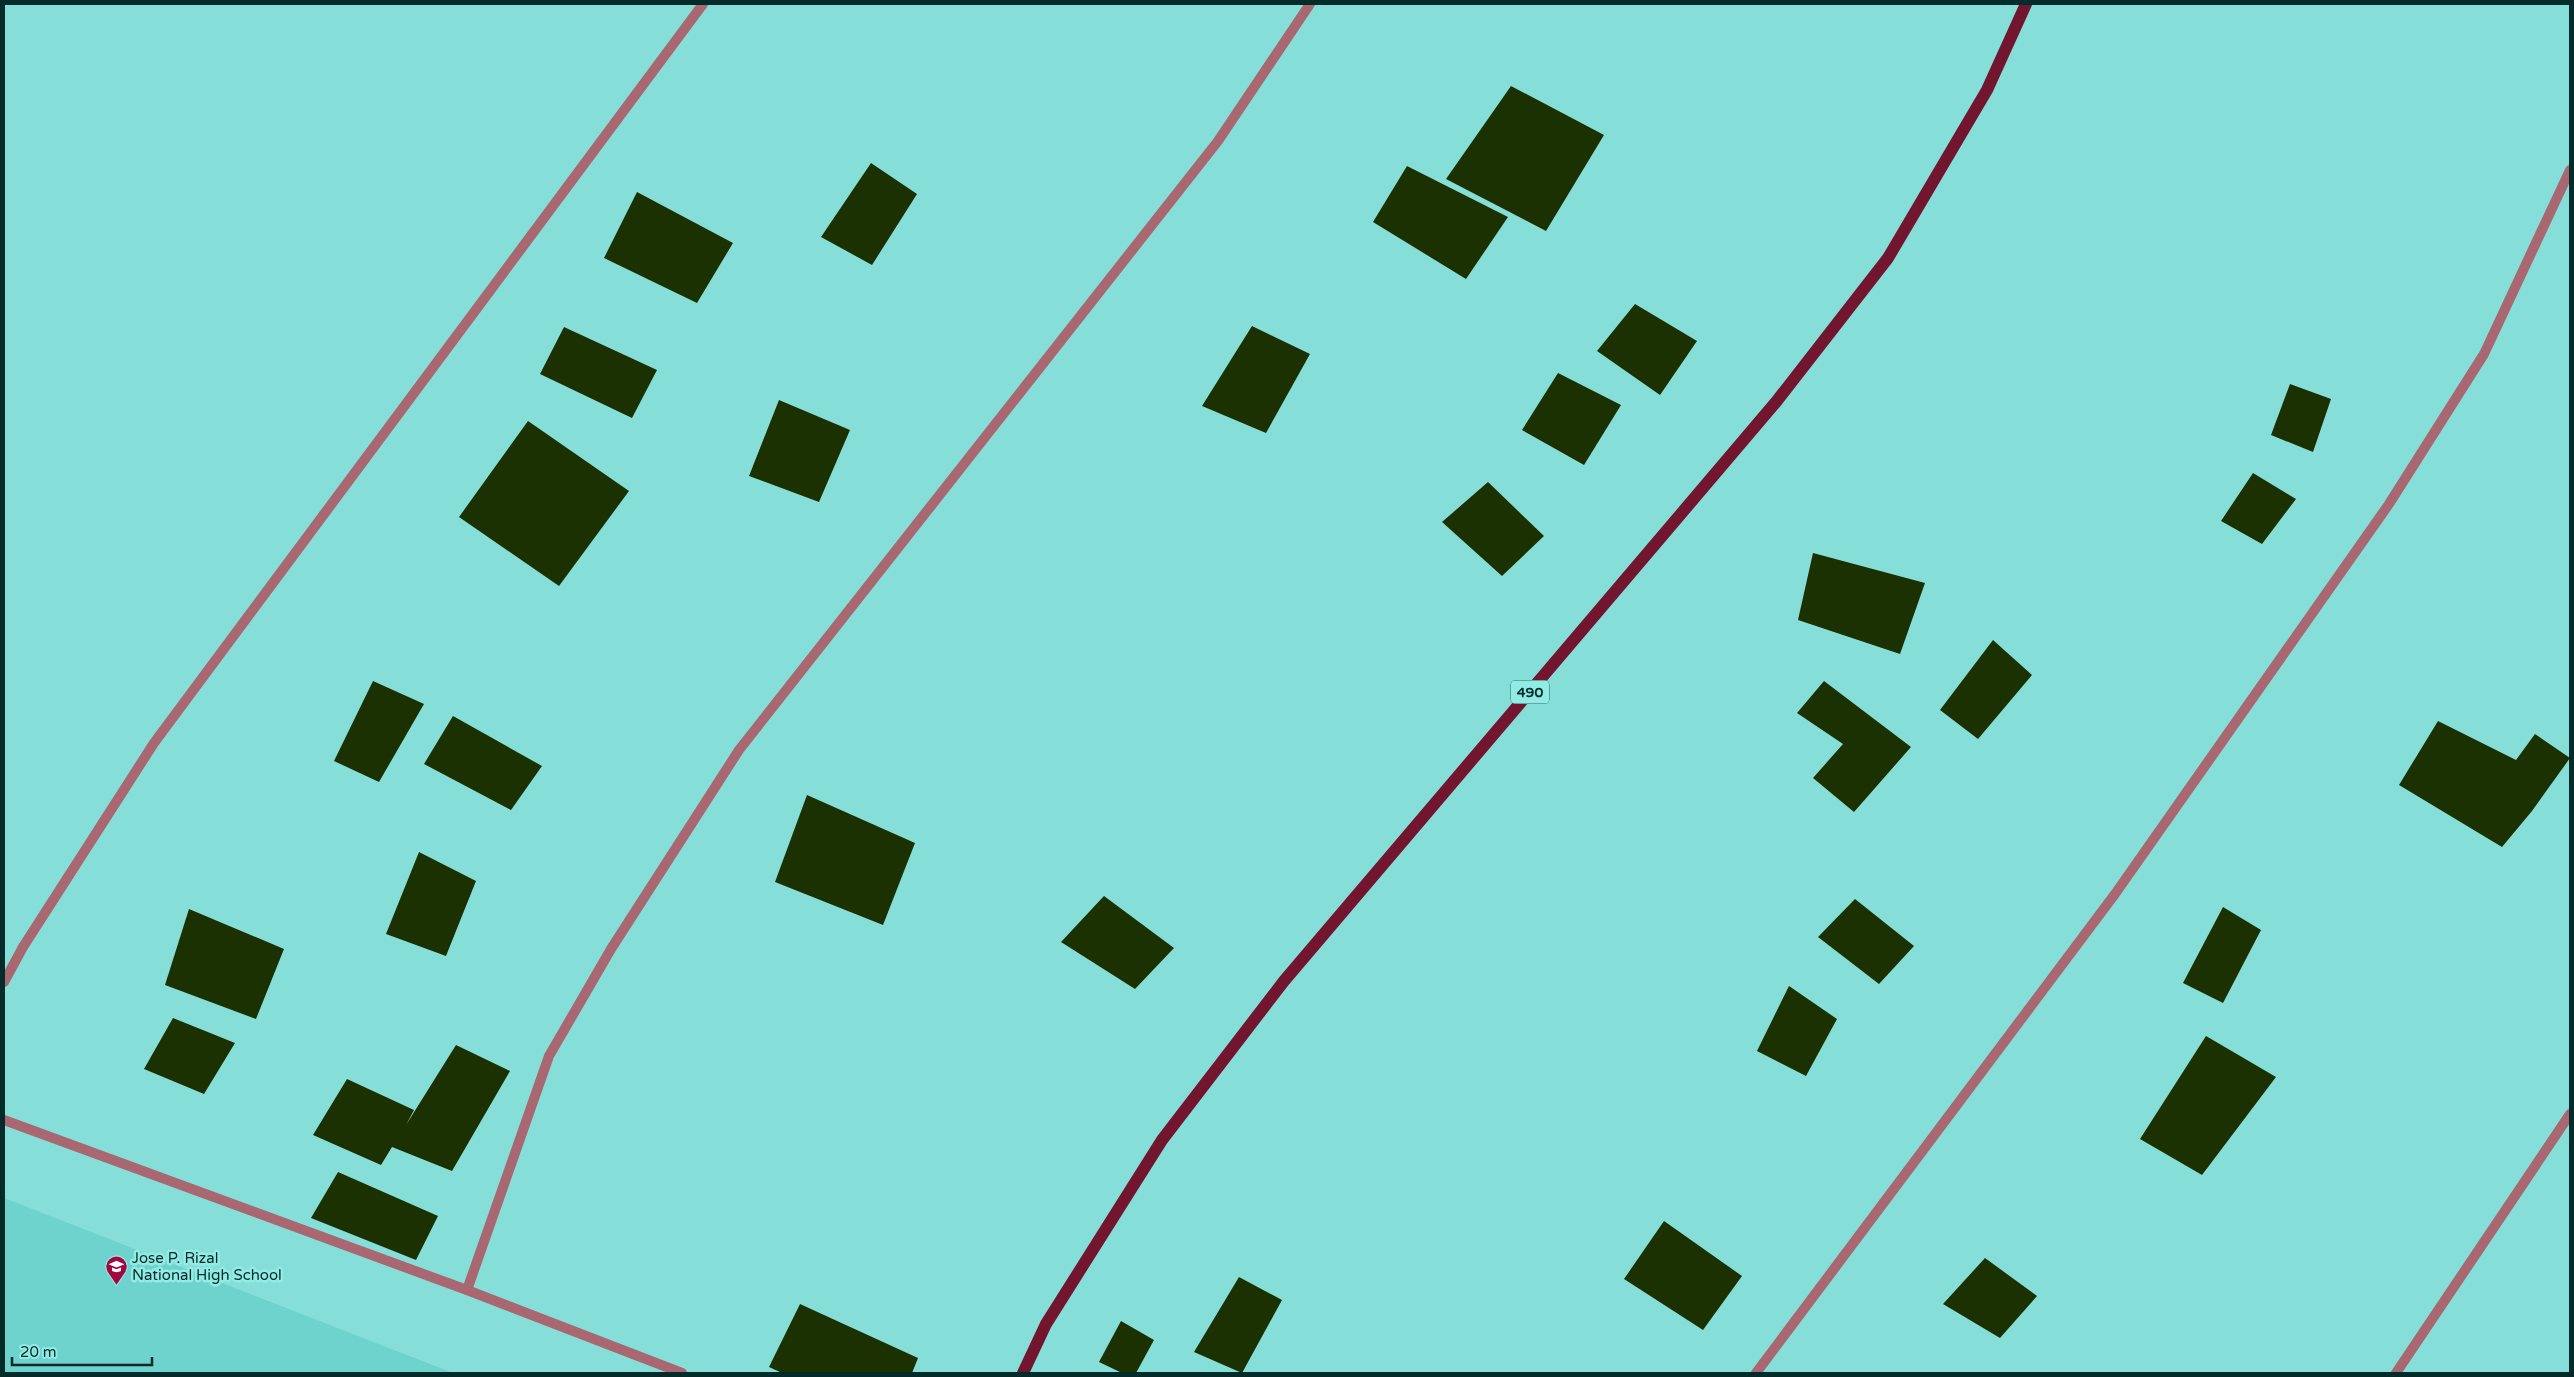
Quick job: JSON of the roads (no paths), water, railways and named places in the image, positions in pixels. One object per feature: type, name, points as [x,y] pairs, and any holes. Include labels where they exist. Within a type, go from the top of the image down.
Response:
[{"type":"main road","name":"490","points":[[1023,1373],[1046,1324],[1162,1140],[1279,989],[1776,402],[1888,258],[1987,90],[2026,4]]},
{"type":"street","points":[[4,982],[23,947],[154,743],[703,4]]},
{"type":"street","points":[[467,1290],[549,1056],[611,948],[739,750],[1218,141],[1310,4]]},
{"type":"street","points":[[1756,1373],[2116,894],[2388,504],[2484,354],[2570,171]]},
{"type":"street","points":[[2396,1373],[2570,1114]]},
{"type":"street","points":[[4,1120],[467,1290],[682,1373]]},
{"type":"place","name":"Jose P. Rizal National High School","points":[[116,1286]]}]
